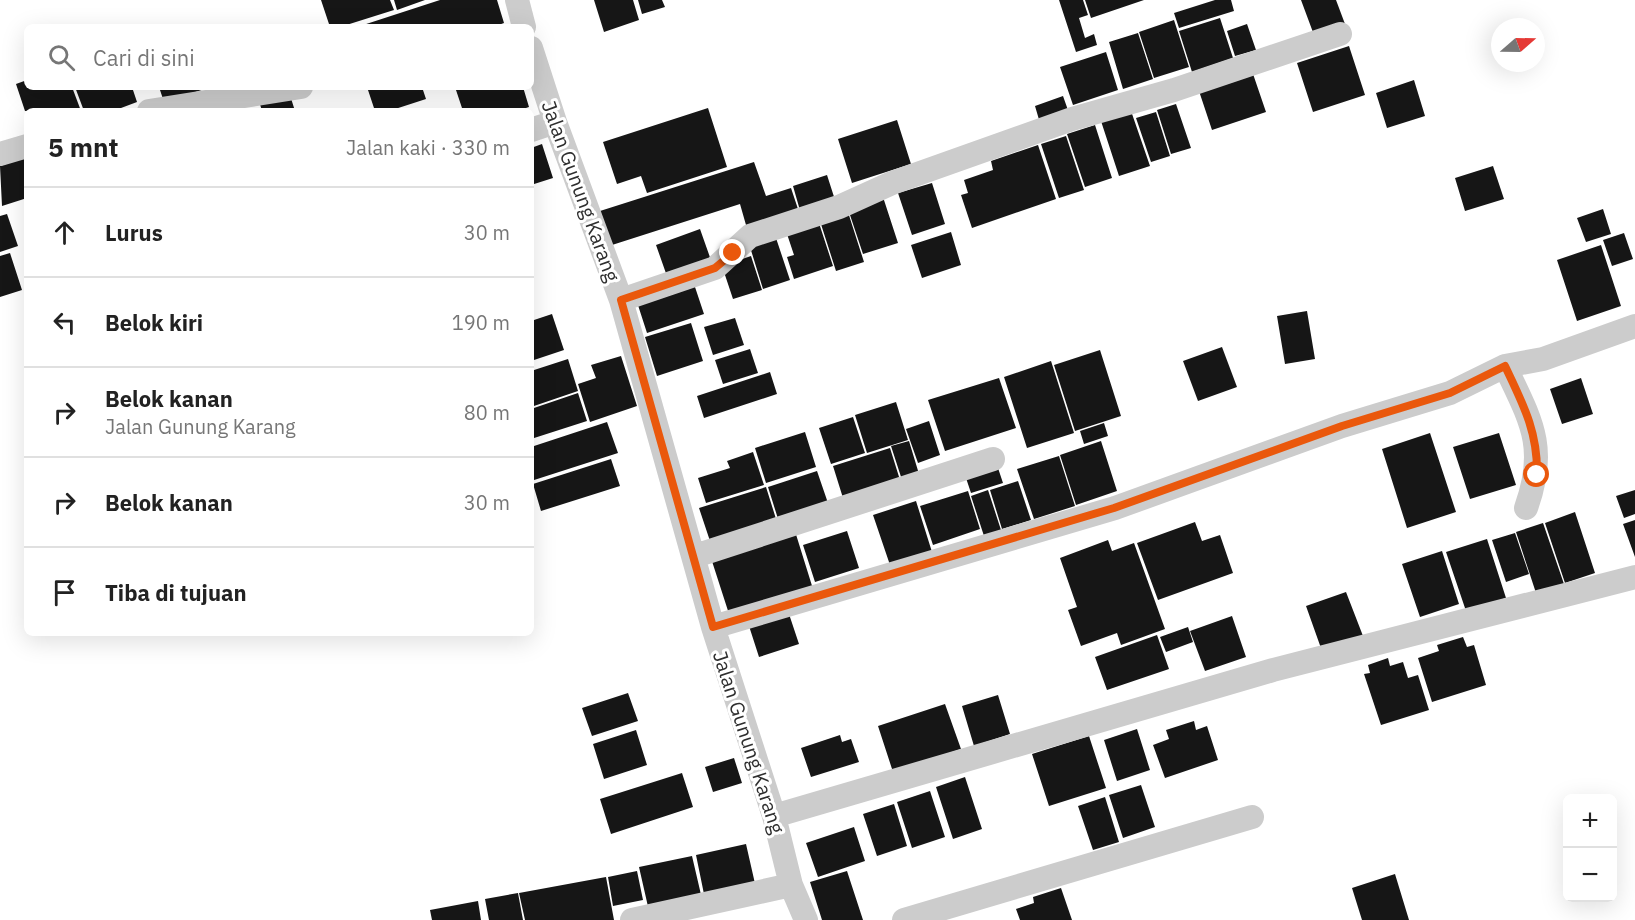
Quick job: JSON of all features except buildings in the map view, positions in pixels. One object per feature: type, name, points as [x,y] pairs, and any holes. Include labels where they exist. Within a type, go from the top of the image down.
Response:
[{"type":"street","points":[[517,0],[520,24]]},
{"type":"street","points":[[621,300],[715,268],[750,236],[839,207],[892,183],[1072,119],[1174,90],[1340,34]]},
{"type":"street","name":"Jalan Gunung Karang","points":[[534,57],[555,122],[621,300],[695,556],[713,627],[774,816],[792,885],[806,920]]},
{"type":"street","points":[[168,108],[282,90]]},
{"type":"street","points":[[534,129],[555,122]]},
{"type":"street","points":[[0,154],[24,147]]},
{"type":"street","points":[[713,627],[1114,508],[1342,426],[1450,393],[1505,366],[1544,359],[1635,326]]},
{"type":"street","points":[[1505,366],[1532,423],[1538,454],[1537,475],[1526,508]]},
{"type":"street","points":[[695,556],[993,459]]},
{"type":"street","points":[[774,816],[1273,670],[1635,577]]},
{"type":"street","points":[[904,920],[1252,817]]},
{"type":"street","points":[[632,920],[792,885]]},
{"type":"route","points":[[733,253],[715,268],[621,300],[695,556],[713,627],[1114,508],[1342,426],[1450,393],[1505,366],[1532,423],[1538,454],[1537,475]]}]
